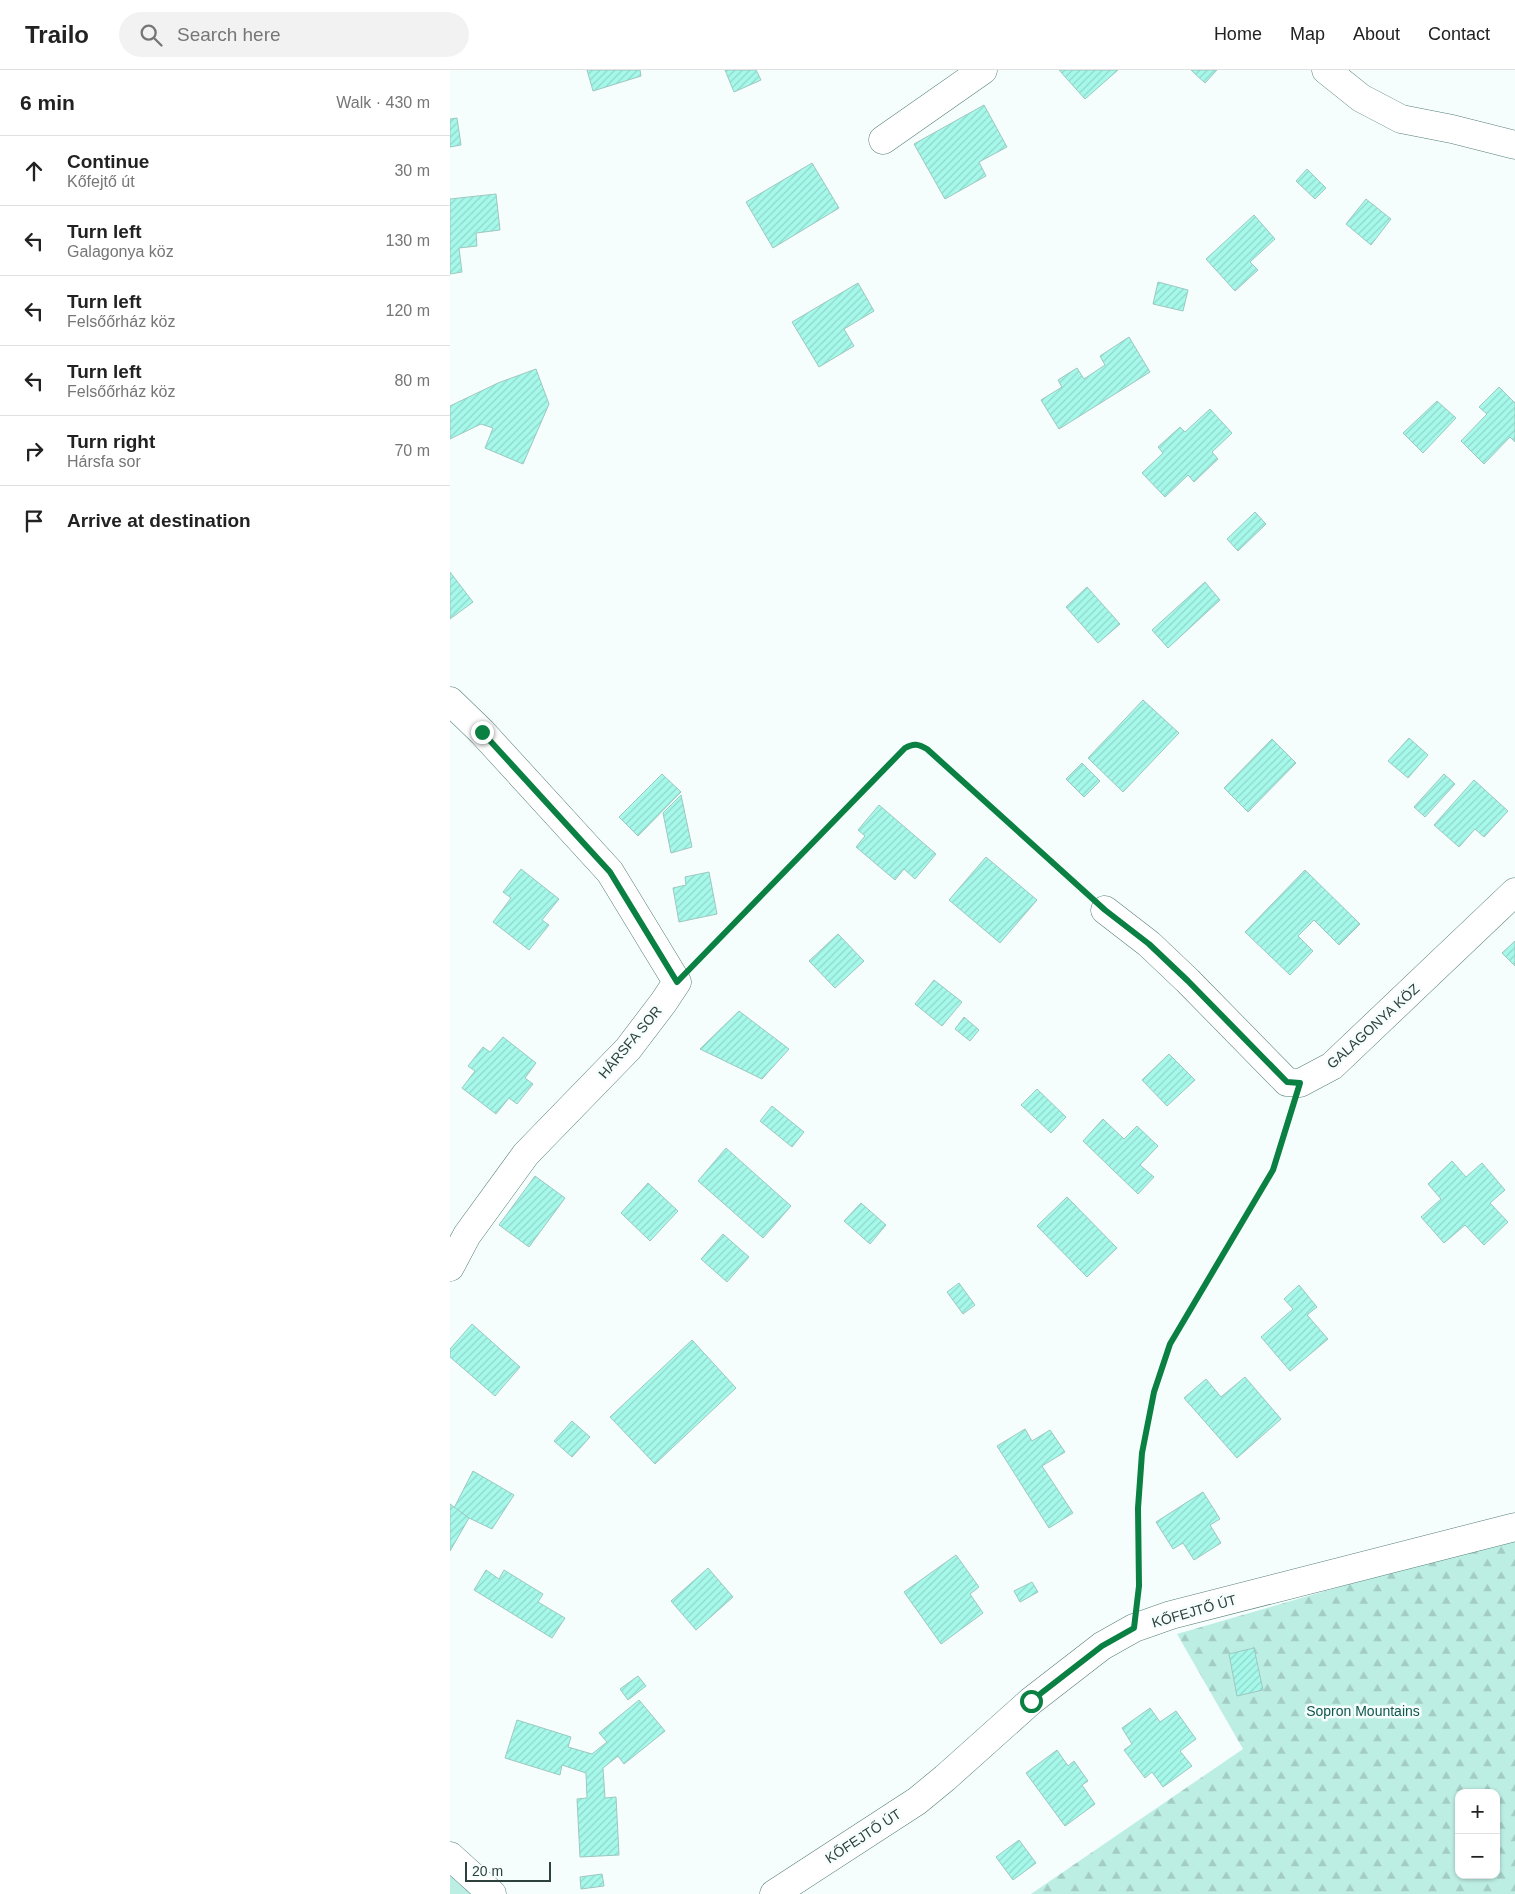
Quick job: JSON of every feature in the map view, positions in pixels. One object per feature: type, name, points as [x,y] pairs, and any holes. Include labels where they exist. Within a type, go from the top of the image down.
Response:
[{"type":"street","points":[[883,140],[983,70]]},
{"type":"street","points":[[1326,70],[1361,98],[1401,119],[1452,129],[1515,145]]},
{"type":"street","points":[[450,702],[482,732],[610,872],[677,982]]},
{"type":"street","name":"GALAGONYA KÖZ","points":[[1300,1083],[1332,1066],[1515,892]]},
{"type":"street","points":[[1105,910],[1149,944],[1287,1082],[1300,1083]]},
{"type":"street","name":"HÁRSFA SOR","points":[[450,1267],[467,1235],[526,1154],[628,1049],[677,982]]},
{"type":"street","name":"KŐFEJTŐ ÚT","points":[[774,1894],[917,1801],[1031,1701],[1102,1646],[1134,1628],[1171,1615],[1515,1527]]},
{"type":"street","points":[[450,1856],[492,1894]]},
{"type":"path","points":[[677,982],[905,748],[912,744],[920,744],[927,749],[1105,910]]},
{"type":"path","points":[[1134,1628],[1139,1586],[1138,1508],[1142,1453],[1154,1392],[1170,1344],[1273,1170],[1300,1083]]},
{"type":"green space","name":"Sopron Mountains","points":[[1515,1536],[1515,1894],[1031,1894],[1243,1749],[1177,1634]]},
{"type":"green space","points":[[450,1856],[492,1894],[450,1894]]},
{"type":"building","points":[[587,70],[640,70],[641,76],[593,91]]},
{"type":"building","points":[[725,70],[756,70],[761,80],[734,92]]},
{"type":"building","points":[[1059,70],[1118,70],[1085,99]]},
{"type":"building","points":[[1191,70],[1217,70],[1205,83]]},
{"type":"building","points":[[984,105],[1007,147],[979,162],[986,176],[945,199],[914,144]]},
{"type":"building","points":[[457,118],[461,145],[450,147],[450,119]]},
{"type":"building","points":[[812,163],[839,208],[773,248],[746,202]]},
{"type":"building","points":[[1307,169],[1326,188],[1315,199],[1296,181]]},
{"type":"building","points":[[496,194],[500,230],[476,233],[477,246],[459,248],[462,272],[450,274],[450,199]]},
{"type":"building","points":[[1366,199],[1391,219],[1371,245],[1346,224]]},
{"type":"building","points":[[1254,215],[1275,239],[1250,262],[1258,270],[1235,291],[1206,259]]},
{"type":"building","points":[[1158,282],[1188,290],[1183,311],[1153,304]]},
{"type":"building","points":[[858,283],[874,311],[844,329],[854,346],[819,367],[792,322]]},
{"type":"building","points":[[1129,337],[1150,372],[1059,429],[1041,400],[1062,387],[1058,380],[1077,368],[1084,379],[1105,365],[1100,356]]},
{"type":"building","points":[[536,369],[549,404],[523,464],[485,448],[493,428],[481,424],[450,439],[450,406],[498,383]]},
{"type":"building","points":[[1499,387],[1515,403],[1515,442],[1510,437],[1484,464],[1461,441],[1487,414],[1479,407]]},
{"type":"building","points":[[1437,401],[1456,418],[1423,453],[1403,433]]},
{"type":"building","points":[[1210,409],[1232,433],[1212,452],[1218,459],[1194,482],[1188,475],[1165,497],[1142,473],[1163,453],[1158,447],[1180,427],[1185,432]]},
{"type":"building","points":[[1255,512],[1266,524],[1238,551],[1227,539]]},
{"type":"building","points":[[450,572],[473,602],[450,619]]},
{"type":"building","points":[[1205,582],[1220,600],[1168,648],[1152,630]]},
{"type":"building","points":[[1087,587],[1120,624],[1098,643],[1066,607]]},
{"type":"building","points":[[1143,700],[1179,733],[1123,792],[1088,758]]},
{"type":"building","points":[[1409,738],[1428,755],[1408,778],[1388,761]]},
{"type":"building","points":[[1272,739],[1296,763],[1248,812],[1224,788]]},
{"type":"building","points":[[1082,763],[1100,781],[1084,797],[1066,779]]},
{"type":"building","points":[[662,774],[681,792],[638,836],[619,817]]},
{"type":"building","points":[[1444,774],[1455,784],[1425,817],[1414,807]]},
{"type":"building","points":[[1474,780],[1508,811],[1484,837],[1475,829],[1459,847],[1434,825]]},
{"type":"building","points":[[681,795],[692,847],[671,853],[663,813]]},
{"type":"building","points":[[879,805],[936,854],[915,879],[904,869],[895,880],[856,847],[865,836],[858,830]]},
{"type":"building","points":[[986,857],[1037,900],[1000,943],[949,900]]},
{"type":"building","points":[[521,869],[559,899],[542,920],[549,925],[529,950],[493,922],[511,898],[503,892]]},
{"type":"building","points":[[1305,870],[1360,924],[1339,945],[1314,920],[1298,936],[1313,951],[1290,975],[1245,932]]},
{"type":"building","points":[[709,872],[717,914],[679,922],[673,888],[686,885],[685,877]]},
{"type":"building","points":[[838,934],[864,961],[835,988],[809,961]]},
{"type":"building","points":[[1515,941],[1515,966],[1502,953]]},
{"type":"building","points":[[934,980],[962,1002],[942,1026],[915,1004]]},
{"type":"building","points":[[739,1011],[789,1049],[762,1079],[700,1049]]},
{"type":"building","points":[[964,1017],[979,1030],[970,1041],[955,1029]]},
{"type":"building","points":[[503,1037],[536,1063],[525,1078],[533,1084],[517,1104],[509,1098],[496,1114],[462,1088],[475,1071],[468,1066],[483,1047],[490,1052]]},
{"type":"building","points":[[1169,1054],[1195,1080],[1167,1106],[1142,1080]]},
{"type":"building","points":[[1037,1089],[1066,1117],[1051,1133],[1021,1105]]},
{"type":"building","points":[[772,1106],[804,1132],[792,1147],[760,1121]]},
{"type":"building","points":[[1103,1119],[1124,1139],[1137,1126],[1158,1146],[1140,1165],[1154,1177],[1138,1194],[1083,1141]]},
{"type":"building","points":[[726,1148],[791,1206],[763,1238],[698,1181]]},
{"type":"building","points":[[1452,1161],[1466,1177],[1482,1163],[1505,1190],[1490,1203],[1508,1222],[1484,1245],[1465,1225],[1444,1243],[1421,1217],[1441,1199],[1428,1184]]},
{"type":"building","points":[[535,1176],[565,1198],[529,1247],[499,1225]]},
{"type":"building","points":[[648,1183],[678,1211],[650,1241],[621,1213]]},
{"type":"building","points":[[1067,1197],[1117,1248],[1087,1277],[1037,1226]]},
{"type":"building","points":[[861,1203],[886,1225],[870,1244],[844,1221]]},
{"type":"building","points":[[723,1234],[749,1257],[727,1282],[701,1259]]},
{"type":"building","points":[[959,1283],[975,1305],[963,1314],[947,1292]]},
{"type":"building","points":[[1299,1285],[1317,1307],[1307,1315],[1328,1339],[1290,1371],[1261,1337],[1293,1309],[1284,1299]]},
{"type":"building","points":[[472,1324],[520,1367],[495,1396],[450,1357],[450,1349]]},
{"type":"building","points":[[692,1340],[736,1388],[655,1464],[610,1417]]},
{"type":"building","points":[[1245,1377],[1281,1419],[1237,1458],[1184,1398],[1206,1379],[1221,1397]]},
{"type":"building","points":[[572,1421],[590,1437],[572,1457],[554,1441]]},
{"type":"building","points":[[1025,1429],[1032,1441],[1050,1430],[1065,1452],[1042,1466],[1073,1513],[1049,1528],[997,1446]]},
{"type":"building","points":[[473,1471],[514,1495],[492,1529],[454,1508]]},
{"type":"building","points":[[1203,1492],[1220,1519],[1210,1525],[1221,1543],[1194,1560],[1183,1543],[1173,1549],[1156,1522]]},
{"type":"building","points":[[450,1504],[469,1518],[450,1551]]},
{"type":"building","points":[[956,1555],[979,1587],[970,1594],[983,1613],[941,1644],[904,1592]]},
{"type":"building","points":[[708,1568],[733,1597],[696,1630],[671,1601]]},
{"type":"building","points":[[486,1570],[499,1579],[504,1570],[543,1594],[538,1602],[565,1618],[552,1638],[474,1590]]},
{"type":"building","points":[[1032,1582],[1038,1592],[1020,1602],[1014,1591]]},
{"type":"building","points":[[1254,1648],[1263,1690],[1237,1696],[1229,1654]]},
{"type":"building","points":[[638,1676],[646,1686],[628,1700],[620,1689]]},
{"type":"building","points":[[639,1700],[665,1731],[624,1764],[618,1756],[603,1768],[605,1798],[616,1797],[619,1855],[580,1857],[577,1799],[587,1798],[586,1773],[562,1765],[560,1775],[505,1758],[517,1720],[571,1737],[568,1747],[592,1754],[607,1742],[599,1733]]},
{"type":"building","points":[[1150,1708],[1160,1722],[1176,1711],[1196,1739],[1180,1751],[1192,1766],[1163,1787],[1152,1772],[1145,1778],[1124,1750],[1132,1744],[1122,1728]]},
{"type":"building","points":[[1057,1750],[1068,1766],[1074,1761],[1088,1781],[1082,1785],[1095,1804],[1065,1826],[1026,1773]]},
{"type":"building","points":[[1019,1840],[1036,1863],[1013,1880],[996,1857]]},
{"type":"building","points":[[602,1874],[604,1886],[581,1889],[580,1877]]},
{"type":"route","points":[[482,732],[610,872],[677,982],[905,748],[912,744],[920,744],[1105,910],[1149,944],[1287,1082],[1300,1083],[1273,1170],[1170,1344],[1154,1392],[1142,1453],[1138,1508],[1139,1586],[1134,1628],[1102,1646],[1031,1701]]}]
